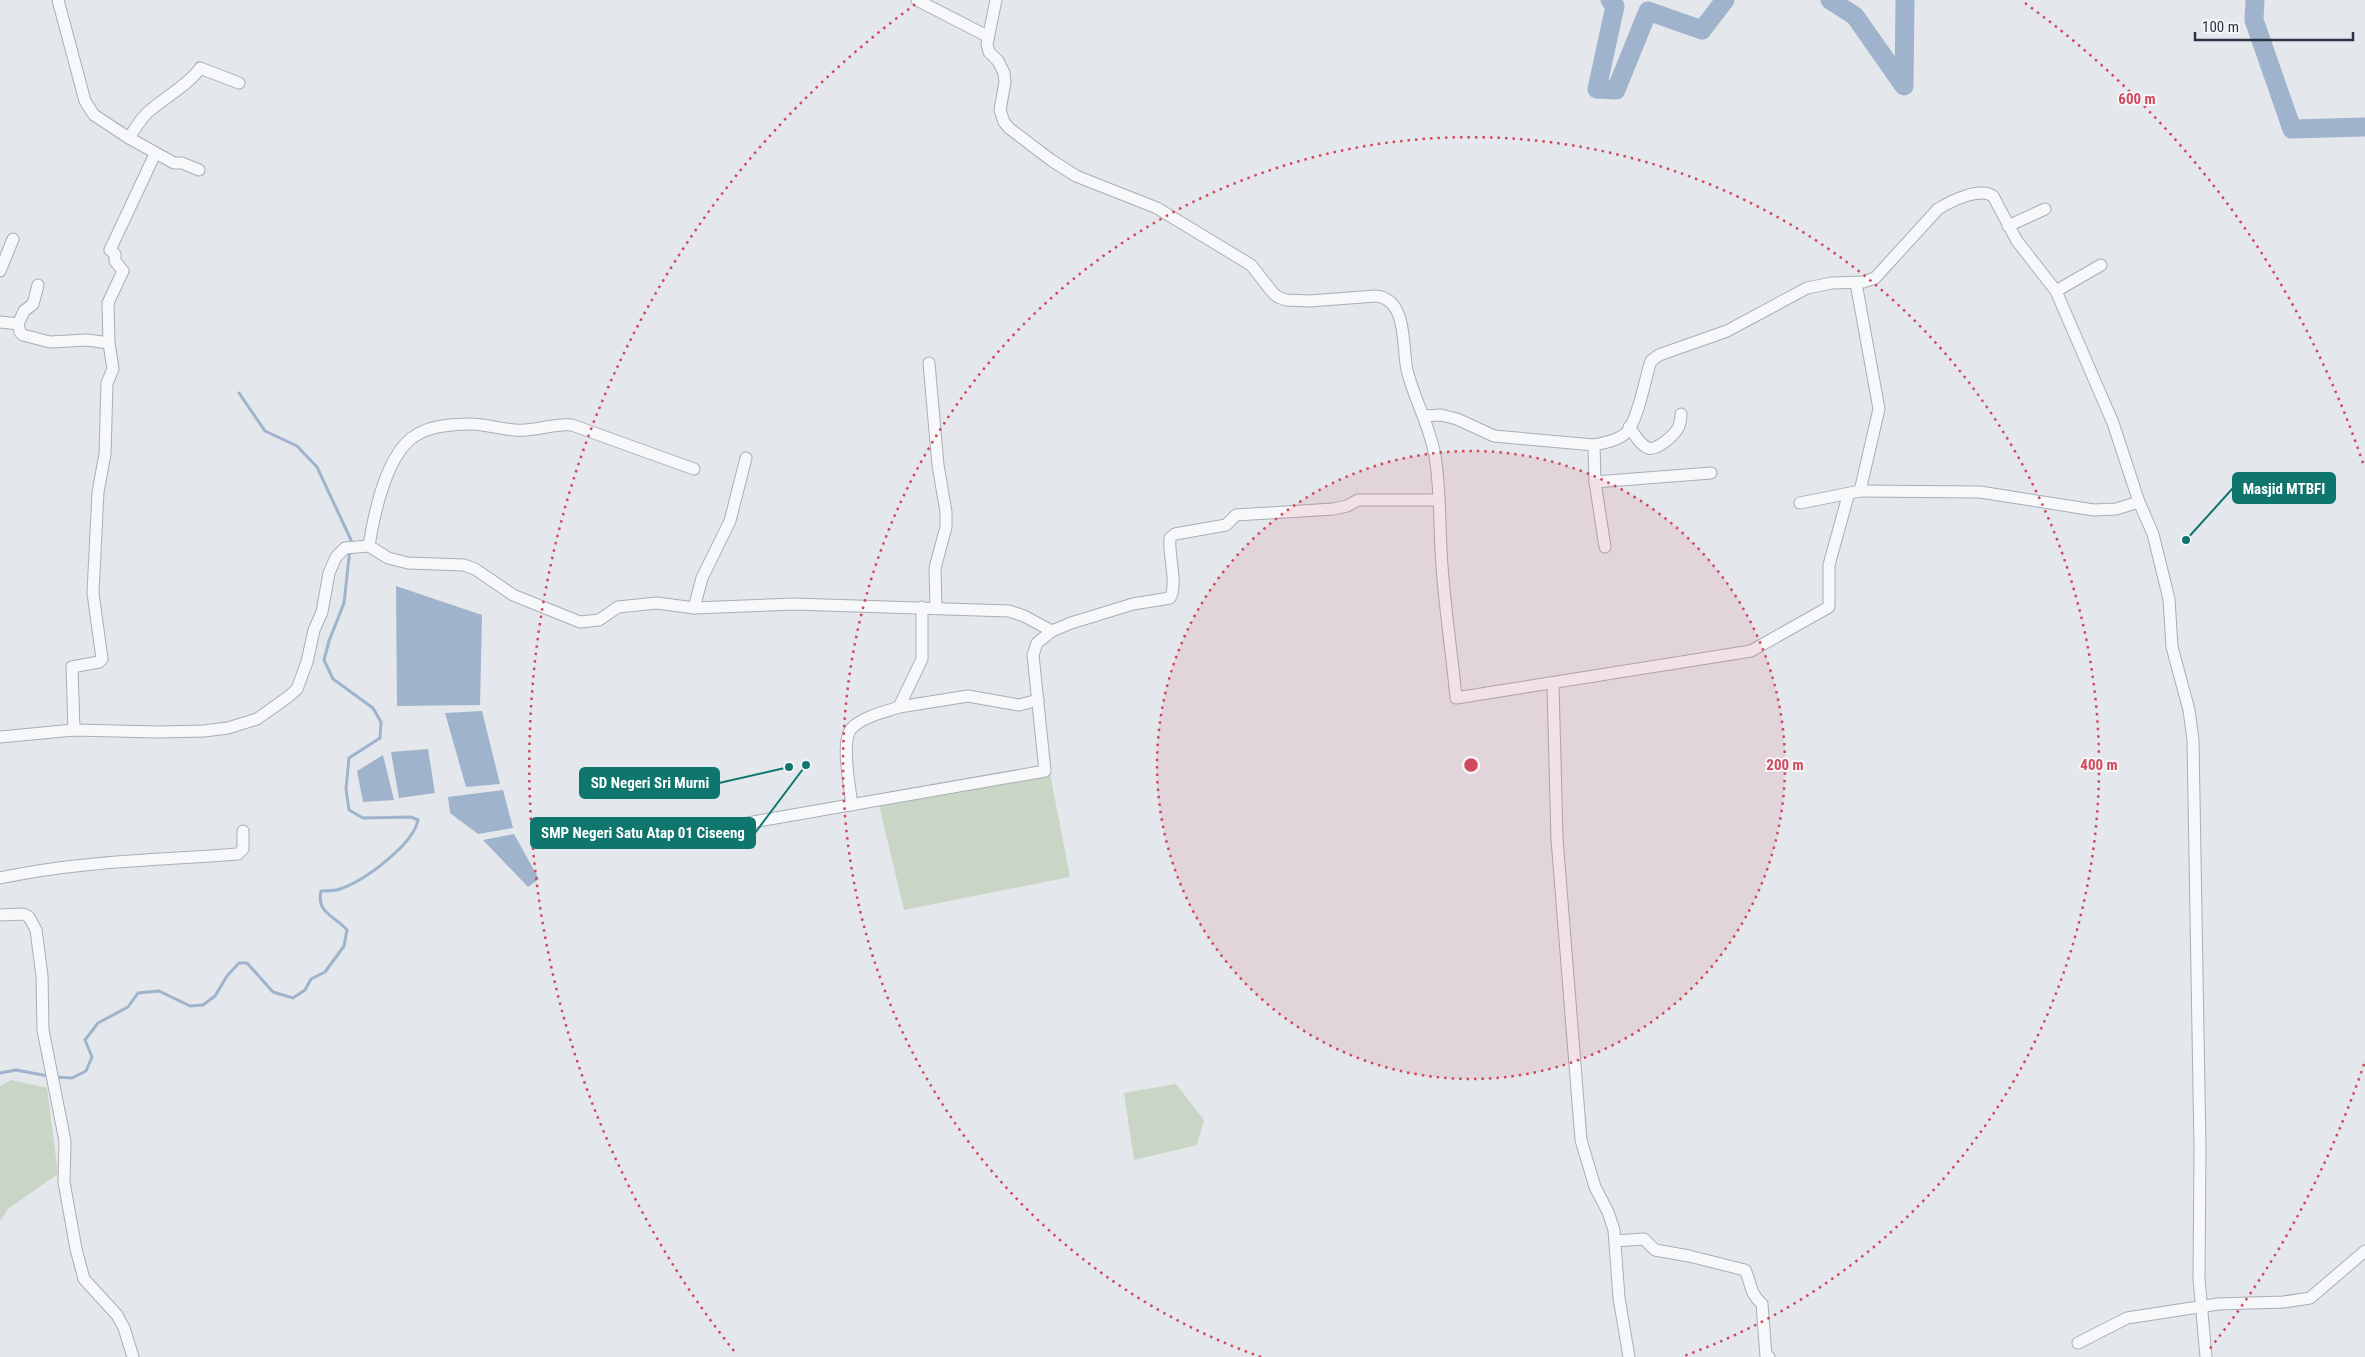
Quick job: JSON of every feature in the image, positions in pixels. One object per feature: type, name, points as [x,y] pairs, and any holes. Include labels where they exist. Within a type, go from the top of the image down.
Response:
[{"type":"street","points":[[58,0],[60,17],[88,108],[94,115],[155,154],[174,164],[182,163],[199,170]]},
{"type":"street","points":[[917,0],[987,36]]},
{"type":"street","points":[[996,0],[987,36],[988,52],[998,62],[1004,73],[1005,82],[1000,110],[1004,122],[1070,172],[1146,203],[1170,215],[1192,231],[1251,265],[1278,297],[1296,300],[1376,296],[1388,299],[1399,314],[1408,373],[1424,416],[1435,454],[1442,567],[1456,698],[1751,651],[1829,607],[1829,565],[1848,496]]},
{"type":"street","points":[[129,138],[148,113],[165,101],[182,84],[195,76],[200,68],[239,83]]},
{"type":"street","points":[[74,730],[72,667],[99,662],[102,659],[94,586],[98,492],[105,454],[107,383],[113,369],[109,343],[108,303],[122,271],[115,261],[116,254],[110,250],[155,154]]},
{"type":"street","points":[[1424,416],[1441,415],[1457,419],[1494,436],[1594,445],[1619,437],[1627,432],[1645,384],[1648,367],[1659,355],[1726,331],[1807,288],[1832,283],[1856,283],[1875,278],[1938,209],[1945,204],[1980,193],[1988,193],[1993,196],[2017,241],[2056,291],[2113,423],[2139,502],[2153,534],[2169,599],[2172,647],[2188,710],[2193,740],[2200,1148],[2199,1272],[2206,1357]]},
{"type":"street","points":[[2008,226],[2045,209]]},
{"type":"street","points":[[0,271],[13,239]]},
{"type":"street","points":[[2056,291],[2102,265]]},
{"type":"street","points":[[1856,283],[1879,409],[1860,492]]},
{"type":"street","points":[[38,285],[33,304],[24,311],[18,324],[23,335],[50,342],[87,340],[109,343]]},
{"type":"street","points":[[0,322],[18,324]]},
{"type":"street","points":[[929,364],[938,465],[946,512],[946,527],[935,568],[936,608]]},
{"type":"street","points":[[1629,427],[1642,444],[1648,448],[1654,448],[1662,445],[1679,427],[1681,414]]},
{"type":"street","points":[[366,546],[376,508],[397,455],[411,438],[429,430],[471,424],[517,431],[556,425],[572,426],[694,469]]},
{"type":"street","points":[[1594,445],[1595,482],[1605,547]]},
{"type":"street","points":[[694,608],[702,578],[730,521],[746,458]]},
{"type":"street","points":[[1595,482],[1711,473]]},
{"type":"street","points":[[1800,503],[1848,496],[1860,492],[1980,492],[2094,510],[2116,509],[2139,502]]},
{"type":"street","points":[[736,825],[1045,771],[1033,655],[1037,643],[1052,631],[1101,613],[1133,604],[1170,598],[1173,590],[1169,545],[1170,538],[1174,534],[1226,525],[1236,515],[1333,509],[1347,506],[1358,500],[1438,500]]},
{"type":"street","points":[[0,737],[74,730],[204,731],[246,724],[269,711],[288,697],[299,683],[314,630],[322,612],[329,573],[336,557],[345,548],[366,546],[388,558],[408,563],[464,565],[475,569],[513,595],[580,622],[599,620],[611,611],[625,606],[662,603],[694,608],[794,604],[922,607],[1017,613],[1052,631]]},
{"type":"street","points":[[899,707],[922,660],[922,607]]},
{"type":"street","points":[[1553,684],[1557,838],[1581,1140],[1595,1187],[1610,1218],[1615,1241],[1619,1298],[1629,1357]]},
{"type":"street","points":[[852,805],[848,733],[853,726],[899,707],[968,696],[1019,705],[1038,700]]},
{"type":"street","points":[[0,878],[27,872],[238,854],[243,849],[243,831]]},
{"type":"street","points":[[0,915],[22,914],[28,917],[36,930],[42,976],[43,1030],[52,1084],[65,1141],[64,1182],[81,1272],[86,1284],[121,1320],[133,1357]]},
{"type":"street","points":[[1615,1241],[1644,1239],[1655,1250],[1689,1256],[1745,1270],[1753,1296],[1762,1304],[1766,1356],[1769,1357]]},
{"type":"street","points":[[2078,1343],[2127,1318],[2218,1304],[2284,1302],[2310,1298],[2365,1251]]},
{"type":"green space","points":[[1050,773],[1070,877],[904,910],[878,801]]},
{"type":"green space","points":[[11,1080],[47,1088],[58,1174],[9,1208],[0,1221],[0,1086]]},
{"type":"green space","points":[[1176,1084],[1204,1120],[1197,1145],[1134,1160],[1124,1093]]},
{"type":"water","points":[[396,586],[482,615],[480,705],[397,706]]},
{"type":"water","points":[[482,711],[500,784],[466,787],[445,713]]},
{"type":"water","points":[[428,749],[435,793],[399,798],[391,752]]},
{"type":"water","points":[[383,755],[394,800],[363,802],[357,771]]},
{"type":"water","points":[[503,790],[513,828],[478,834],[450,813],[448,797]]},
{"type":"water","points":[[514,834],[539,879],[528,887],[483,840]]},
{"type":"waterway","points":[[1610,0],[1615,6],[1597,89],[1616,90],[1648,11],[1702,30],[1725,0]]},
{"type":"waterway","points":[[1830,0],[1855,16],[1904,86],[1905,0]]},
{"type":"waterway","points":[[2255,0],[2254,20],[2292,129],[2365,127]]},
{"type":"waterway","points":[[55,1077],[72,1078],[86,1071],[92,1057],[85,1040],[98,1023],[128,1007],[138,993],[159,991],[190,1006],[203,1005],[215,996],[227,976],[239,963],[247,963],[273,992],[293,998],[305,990],[311,979],[325,972],[344,946],[347,930],[324,909],[321,904],[321,891],[340,889],[374,870],[407,840],[418,820],[411,817],[363,818],[349,810],[346,789],[349,758],[380,738],[381,722],[373,708],[333,679],[324,660],[329,641],[344,603],[351,540],[317,467],[297,446],[265,431],[239,393]]},
{"type":"waterway","points":[[0,1073],[16,1070],[48,1076]]},
{"type":"place","name":"Masjid MTBFI","points":[[2186,540]]},
{"type":"place","name":"SMP Negeri Satu Atap 01 Ciseeng","points":[[806,765]]},
{"type":"place","name":"SD Negeri Sri Murni","points":[[789,767]]}]
